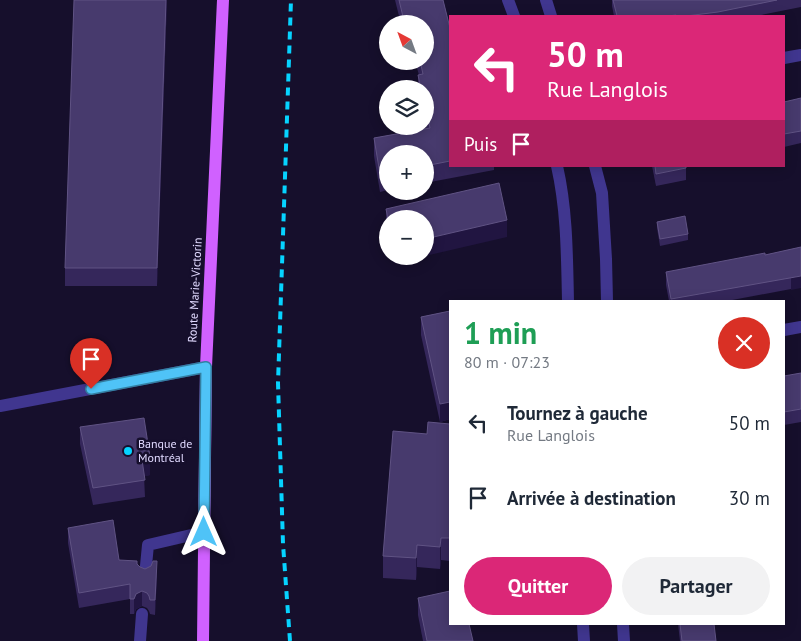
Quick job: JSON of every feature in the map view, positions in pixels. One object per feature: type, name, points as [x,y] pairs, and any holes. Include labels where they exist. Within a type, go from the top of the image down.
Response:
[{"type":"main road","name":"Route Marie-Victorin","points":[[203,641],[206,367],[222,0]]},
{"type":"street","points":[[508,0],[514,15]]},
{"type":"street","points":[[546,0],[551,15]]},
{"type":"street","points":[[785,58],[801,55]]},
{"type":"street","points":[[557,167],[562,189],[568,300]]},
{"type":"street","points":[[595,167],[602,193],[607,300]]},
{"type":"street","points":[[785,330],[801,327]]},
{"type":"street","points":[[0,406],[206,367]]},
{"type":"street","points":[[145,576],[148,545],[204,532]]},
{"type":"street","points":[[140,641],[142,614]]},
{"type":"street","points":[[583,625],[584,641]]},
{"type":"street","points":[[623,625],[624,641]]},
{"type":"building","points":[[74,0],[166,0],[157,268],[65,268]]},
{"type":"building","points":[[399,0],[443,0],[449,24],[449,161],[434,164],[434,145],[379,145],[379,168],[374,138],[391,135],[434,135],[434,80],[419,80],[418,75],[423,74],[422,70],[434,70],[434,15],[403,15]]},
{"type":"building","points":[[613,0],[777,0],[694,15],[617,15]]},
{"type":"building","points":[[801,98],[801,131],[785,134],[785,102]]},
{"type":"building","points":[[655,167],[686,167],[686,168],[656,174]]},
{"type":"building","points":[[499,183],[507,220],[434,237],[434,210],[386,210],[425,200],[434,200],[434,198]]},
{"type":"building","points":[[685,216],[688,234],[660,239],[657,222]]},
{"type":"building","points":[[801,247],[801,276],[671,299],[666,272]]},
{"type":"building","points":[[449,311],[449,402],[440,404],[421,317]]},
{"type":"building","points":[[801,373],[801,409],[785,412],[785,376]]},
{"type":"building","points":[[144,418],[150,457],[142,460],[145,480],[93,488],[80,427]]},
{"type":"building","points":[[428,422],[449,424],[449,538],[441,538],[440,547],[417,545],[416,558],[383,556],[393,431],[427,434]]},
{"type":"building","points":[[113,520],[119,560],[137,561],[140,567],[145,569],[151,566],[153,561],[157,561],[155,600],[150,600],[147,593],[142,591],[136,594],[134,599],[130,599],[130,584],[79,593],[68,528]]},
{"type":"building","points":[[449,591],[449,625],[469,625],[473,641],[427,641],[418,598]]},
{"type":"building","points":[[680,625],[714,625],[716,641],[682,641]]},
{"type":"railway","points":[[290,641],[283,544],[278,383],[291,0]]},
{"type":"place","name":"Banque de Montréal","points":[[128,451]]},
{"type":"route","points":[[91,389],[206,367],[204,532]]}]
